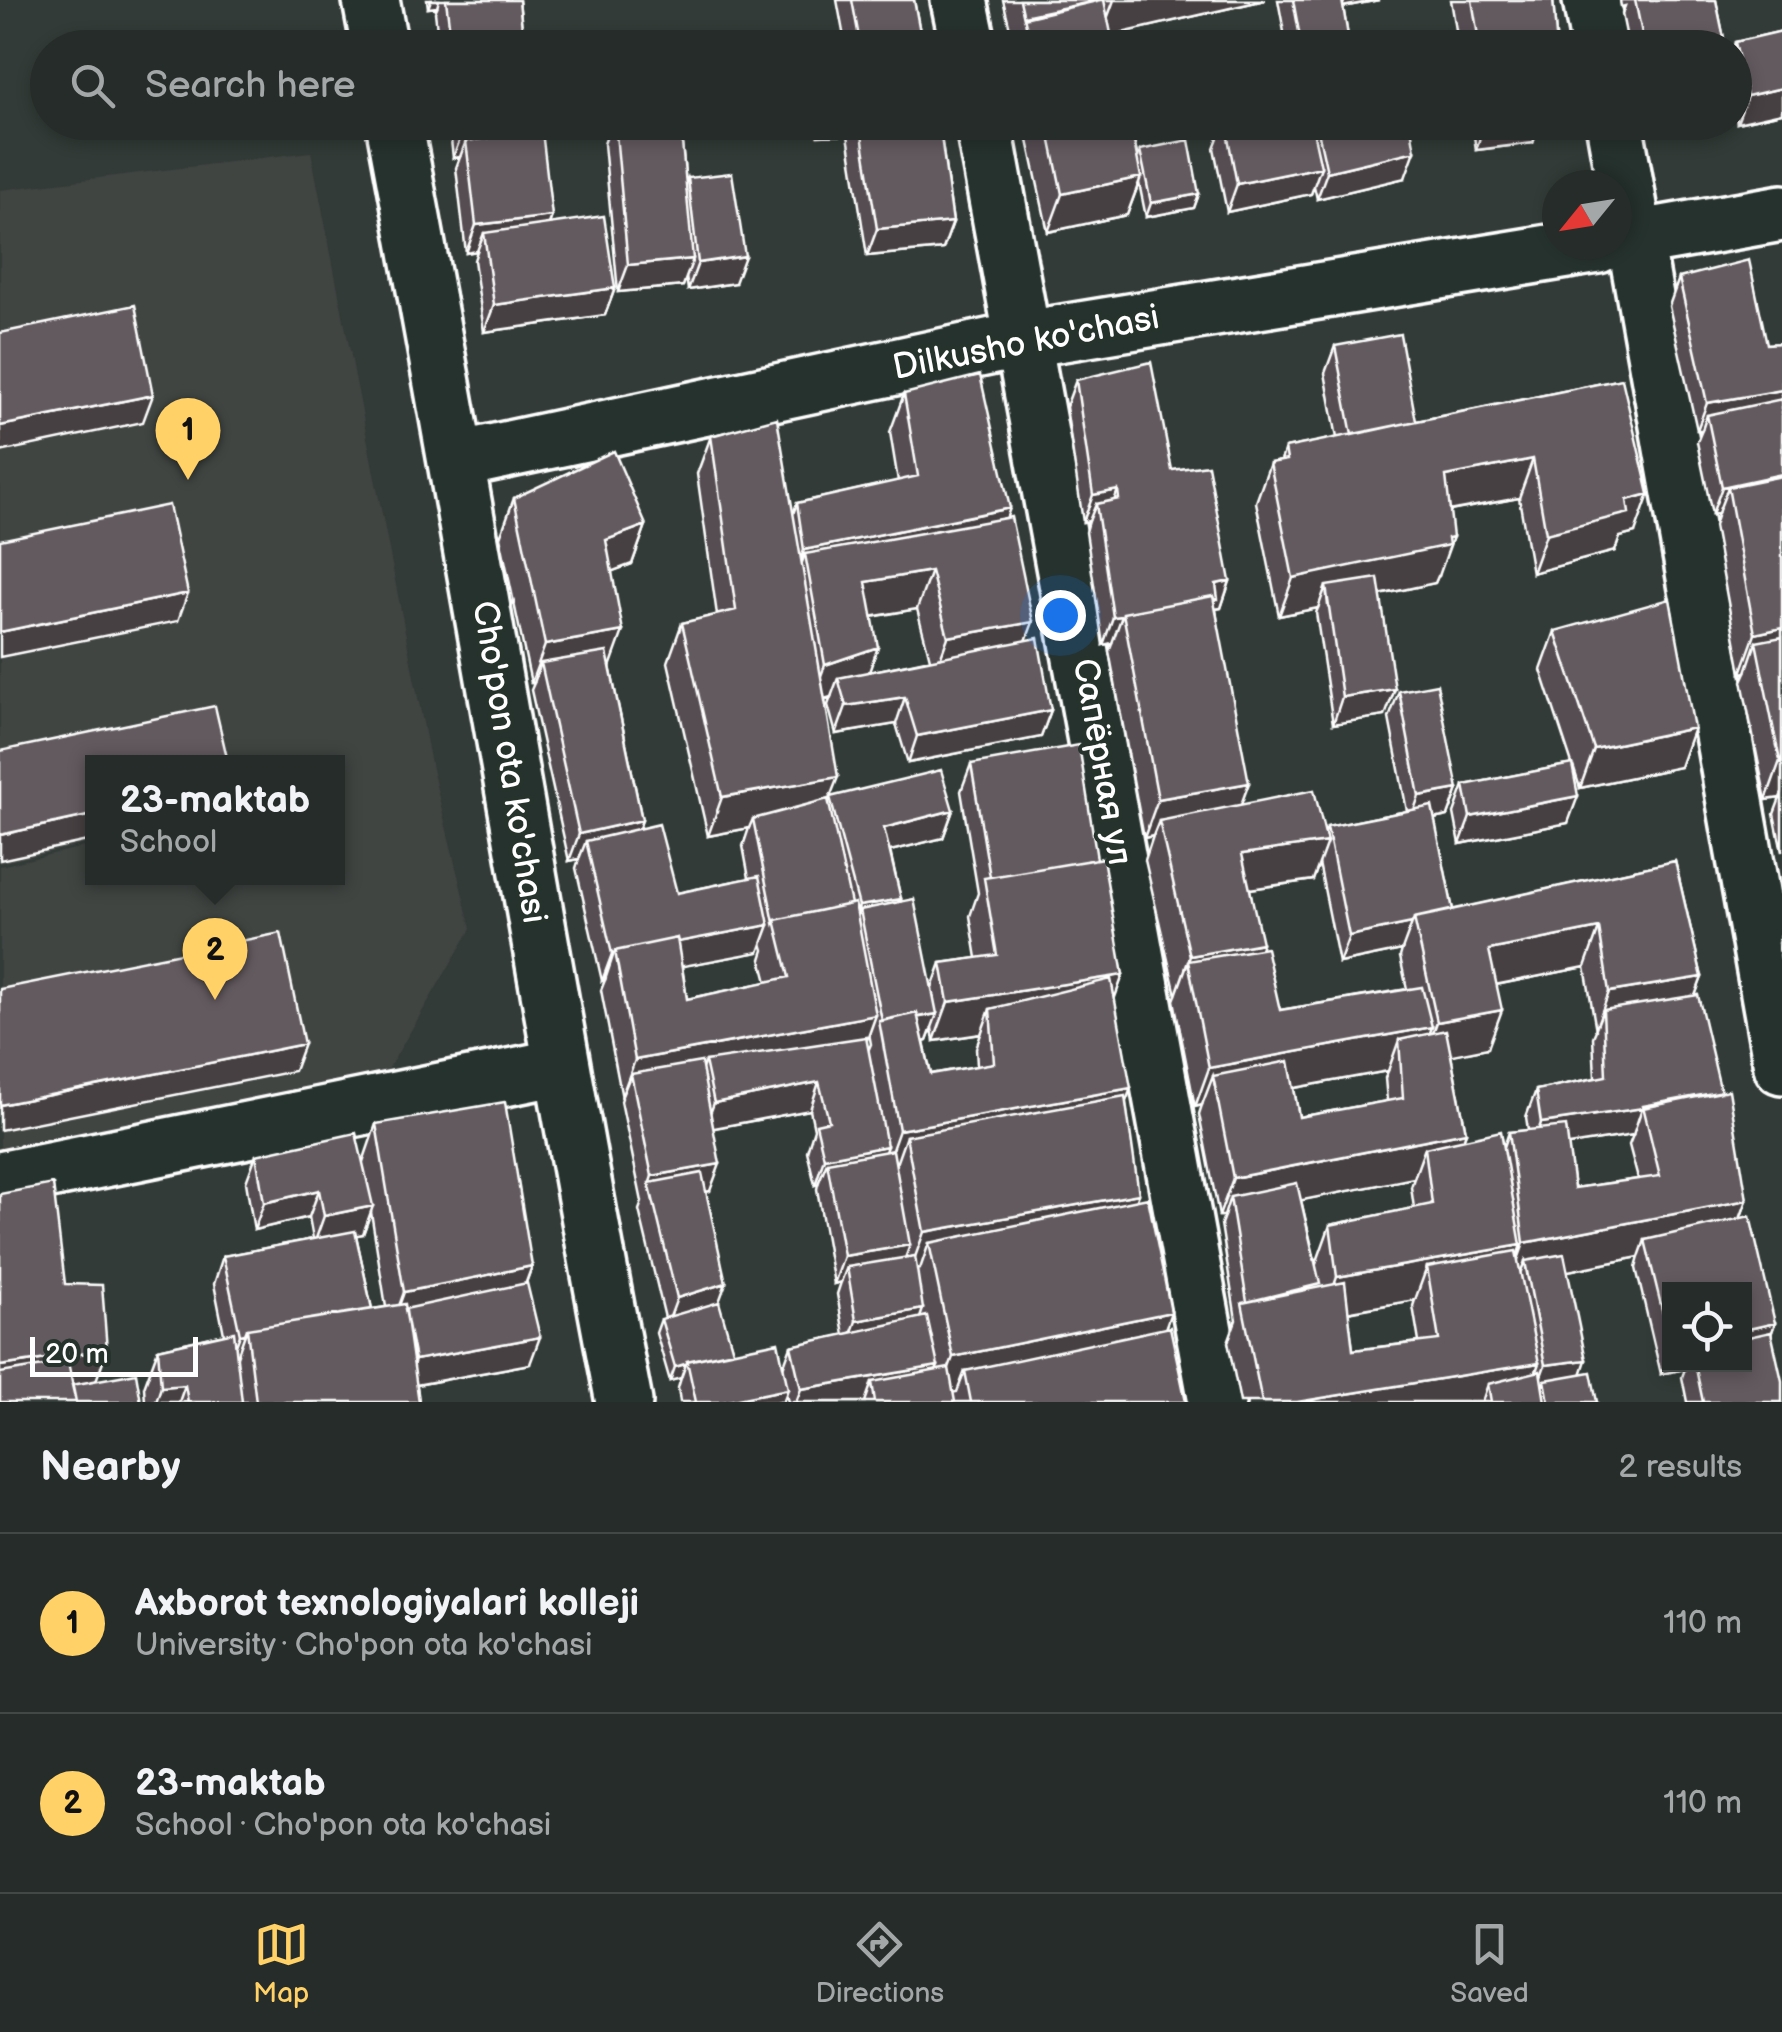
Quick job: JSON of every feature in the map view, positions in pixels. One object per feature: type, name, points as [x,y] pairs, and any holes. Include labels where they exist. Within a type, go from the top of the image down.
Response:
[{"type":"street","points":[[371,0],[377,30]]},
{"type":"street","points":[[959,0],[965,30]]},
{"type":"street","points":[[1591,0],[1597,30]]},
{"type":"street","name":"Cho'pon ota ko'chasi","points":[[397,140],[458,460],[559,1066],[624,1402]]},
{"type":"street","name":"Сапёрная ул","points":[[987,140],[1218,1402]]},
{"type":"street","points":[[1614,140],[1615,170]]},
{"type":"street","name":"Dilkusho ko'chasi","points":[[1632,239],[1782,213]]},
{"type":"street","name":"Dilkusho ko'chasi","points":[[458,460],[1026,339],[1542,254]]},
{"type":"street","points":[[1621,260],[1782,1066]]},
{"type":"street","points":[[0,1180],[559,1066]]},
{"type":"shaded area","points":[[311,152],[432,769],[471,929],[387,1071],[0,1156],[0,866],[85,847],[85,885],[345,885],[345,755],[85,755],[85,845],[0,863],[0,190]]},
{"type":"building","points":[[446,0],[519,0],[522,30],[450,30]]},
{"type":"building","points":[[852,0],[914,0],[920,30],[858,30]]},
{"type":"building","points":[[1020,0],[1097,0],[1097,1],[1024,18]]},
{"type":"building","points":[[1104,0],[1110,30],[1027,30],[1024,16]]},
{"type":"building","points":[[1293,0],[1342,0],[1347,30],[1299,30]]},
{"type":"building","points":[[1472,0],[1553,0],[1556,30],[1477,30]]},
{"type":"building","points":[[1635,0],[1716,0],[1722,30],[1641,30]]},
{"type":"building","points":[[1782,31],[1782,88],[1752,95],[1752,38]]},
{"type":"building","points":[[543,140],[552,216],[476,225],[466,141]]},
{"type":"building","points":[[617,140],[682,140],[693,259],[628,265]]},
{"type":"building","points":[[863,140],[942,140],[953,222],[877,229]]},
{"type":"building","points":[[1051,140],[1134,140],[1141,177],[1062,194]]},
{"type":"building","points":[[1189,140],[1199,194],[1151,203],[1140,150]]},
{"type":"building","points":[[1228,140],[1315,140],[1321,167],[1237,184]]},
{"type":"building","points":[[1320,140],[1413,140],[1415,151],[1327,172]]},
{"type":"building","points":[[732,173],[745,256],[698,263],[688,178]]},
{"type":"building","points":[[604,216],[615,288],[494,305],[484,233]]},
{"type":"building","points":[[1749,260],[1767,344],[1782,343],[1782,390],[1707,403],[1679,278]]},
{"type":"building","points":[[135,305],[153,395],[0,426],[0,333]]},
{"type":"building","points":[[1400,334],[1416,421],[1352,435],[1335,346]]},
{"type":"building","points":[[1151,362],[1172,470],[1208,465],[1230,581],[1216,584],[1218,599],[1213,596],[1113,617],[1096,504],[1119,499],[1118,490],[1093,495],[1076,380]]},
{"type":"building","points":[[980,375],[1010,508],[804,550],[797,503],[918,476],[904,394]]},
{"type":"building","points":[[1622,379],[1649,494],[1627,500],[1629,513],[1546,534],[1533,459],[1446,476],[1453,537],[1448,538],[1449,545],[1293,578],[1270,463],[1287,460],[1285,448]]},
{"type":"building","points":[[1782,399],[1782,474],[1722,487],[1707,415]]},
{"type":"building","points":[[777,418],[838,777],[722,797],[682,623],[736,610],[711,436]]},
{"type":"building","points":[[614,451],[646,525],[606,540],[623,631],[545,645],[514,498]]},
{"type":"building","points":[[1782,476],[1782,628],[1755,634],[1728,487]]},
{"type":"building","points":[[169,505],[188,593],[0,632],[0,540]]},
{"type":"building","points":[[1011,517],[1033,622],[948,637],[931,571],[866,582],[878,647],[825,665],[805,554]]},
{"type":"building","points":[[1378,578],[1395,689],[1342,697],[1326,586]]},
{"type":"building","points":[[1213,596],[1249,783],[1158,799],[1123,613]]},
{"type":"building","points":[[1670,599],[1694,728],[1594,749],[1555,631]]},
{"type":"building","points":[[1782,637],[1782,761],[1780,761],[1756,642]]},
{"type":"building","points":[[1038,638],[1051,710],[917,736],[905,697],[846,706],[838,678]]},
{"type":"building","points":[[607,652],[642,820],[579,834],[541,663]]},
{"type":"building","points":[[1437,684],[1458,789],[1419,796],[1399,691]]},
{"type":"building","points":[[215,706],[226,755],[85,755],[85,817],[0,835],[0,751]]},
{"type":"building","points":[[1079,745],[1097,859],[990,877],[971,764]]},
{"type":"building","points":[[1572,764],[1578,796],[1470,817],[1464,785]]},
{"type":"building","points":[[941,770],[953,810],[884,828],[901,899],[859,906],[830,797]]},
{"type":"building","points":[[1314,790],[1327,842],[1242,854],[1262,943],[1190,956],[1159,821]]},
{"type":"building","points":[[828,799],[851,904],[774,923],[753,819]]},
{"type":"building","points":[[1432,806],[1453,910],[1349,936],[1327,827]]},
{"type":"building","points":[[659,824],[677,893],[759,876],[769,925],[678,942],[677,938],[612,954],[586,841]]},
{"type":"building","points":[[1103,858],[1123,975],[948,1002],[941,963],[997,955],[984,878]]},
{"type":"building","points":[[1675,861],[1702,977],[1609,992],[1599,928],[1489,950],[1502,1010],[1437,1022],[1414,918]]},
{"type":"building","points":[[914,899],[937,1014],[918,1017],[917,1013],[882,1021],[860,910]]},
{"type":"building","points":[[855,903],[876,1015],[635,1060],[615,951],[677,938],[687,999],[789,977],[775,920]]},
{"type":"building","points":[[281,933],[304,1044],[0,1105],[0,989]]},
{"type":"building","points":[[1266,948],[1280,1010],[1422,987],[1432,1027],[1209,1068],[1188,961]]},
{"type":"building","points":[[1111,979],[1131,1088],[899,1130],[879,1021],[917,1013],[931,1074],[994,1063],[990,1009]]},
{"type":"building","points":[[1698,995],[1721,1092],[1541,1123],[1536,1090],[1606,1076],[1603,1010]]},
{"type":"building","points":[[1446,1030],[1466,1132],[1233,1178],[1213,1076],[1289,1061],[1299,1117],[1403,1098],[1399,1040]]},
{"type":"building","points":[[866,1037],[887,1146],[824,1158],[816,1124],[829,1121],[819,1082],[714,1103],[705,1061]]},
{"type":"building","points":[[701,1062],[720,1164],[652,1176],[631,1074]]},
{"type":"building","points":[[1729,1090],[1747,1200],[1524,1243],[1509,1132],[1566,1126],[1574,1188],[1660,1176],[1643,1106]]},
{"type":"building","points":[[1125,1096],[1139,1194],[924,1232],[906,1136]]},
{"type":"building","points":[[505,1102],[532,1266],[404,1292],[376,1124]]},
{"type":"building","points":[[1501,1131],[1521,1245],[1337,1277],[1330,1225],[1432,1204],[1425,1148]]},
{"type":"building","points":[[356,1133],[373,1206],[324,1216],[319,1190],[264,1203],[256,1155]]},
{"type":"building","points":[[893,1150],[910,1245],[844,1256],[827,1162]]},
{"type":"building","points":[[702,1173],[726,1283],[677,1298],[649,1183]]},
{"type":"building","points":[[1297,1183],[1320,1284],[1247,1302],[1230,1197]]},
{"type":"building","points":[[53,1184],[65,1284],[102,1285],[107,1350],[0,1366],[0,1194]]},
{"type":"building","points":[[1148,1198],[1171,1312],[953,1357],[929,1243]]},
{"type":"building","points":[[1750,1216],[1775,1323],[1752,1328],[1752,1282],[1662,1282],[1662,1309],[1645,1240]]},
{"type":"building","points":[[355,1231],[372,1309],[247,1329],[240,1335],[223,1256]]},
{"type":"building","points":[[1516,1251],[1539,1363],[1297,1402],[1262,1402],[1242,1303],[1345,1282],[1353,1350],[1439,1340],[1427,1267]]},
{"type":"building","points":[[1564,1254],[1586,1360],[1545,1365],[1525,1261]]},
{"type":"building","points":[[915,1256],[923,1309],[856,1321],[847,1267]]},
{"type":"building","points":[[527,1283],[540,1337],[415,1360],[405,1309]]},
{"type":"building","points":[[719,1302],[733,1351],[675,1367],[661,1319]]},
{"type":"building","points":[[405,1304],[419,1402],[256,1402],[247,1329]]},
{"type":"building","points":[[927,1316],[938,1366],[801,1389],[791,1346]]},
{"type":"building","points":[[1170,1327],[1186,1402],[971,1402],[965,1371]]},
{"type":"building","points":[[234,1332],[242,1402],[188,1402],[185,1385],[161,1387],[158,1349]]},
{"type":"building","points":[[1771,1332],[1782,1381],[1782,1402],[1703,1402],[1697,1372],[1752,1372],[1752,1336]]},
{"type":"building","points":[[778,1342],[788,1389],[723,1402],[696,1402],[687,1361]]},
{"type":"building","points":[[68,1362],[76,1402],[0,1402],[0,1373]]},
{"type":"building","points":[[949,1368],[955,1402],[875,1402],[872,1382]]},
{"type":"building","points":[[1540,1371],[1545,1402],[1491,1402],[1488,1384]]},
{"type":"building","points":[[1591,1372],[1597,1402],[1549,1402],[1545,1380]]},
{"type":"building","points":[[136,1373],[141,1402],[76,1402],[72,1385]]},
{"type":"place","name":"Axborot texnologiyalari kolleji","points":[[188,480]]},
{"type":"place","name":"23-maktab","points":[[215,1000]]}]
